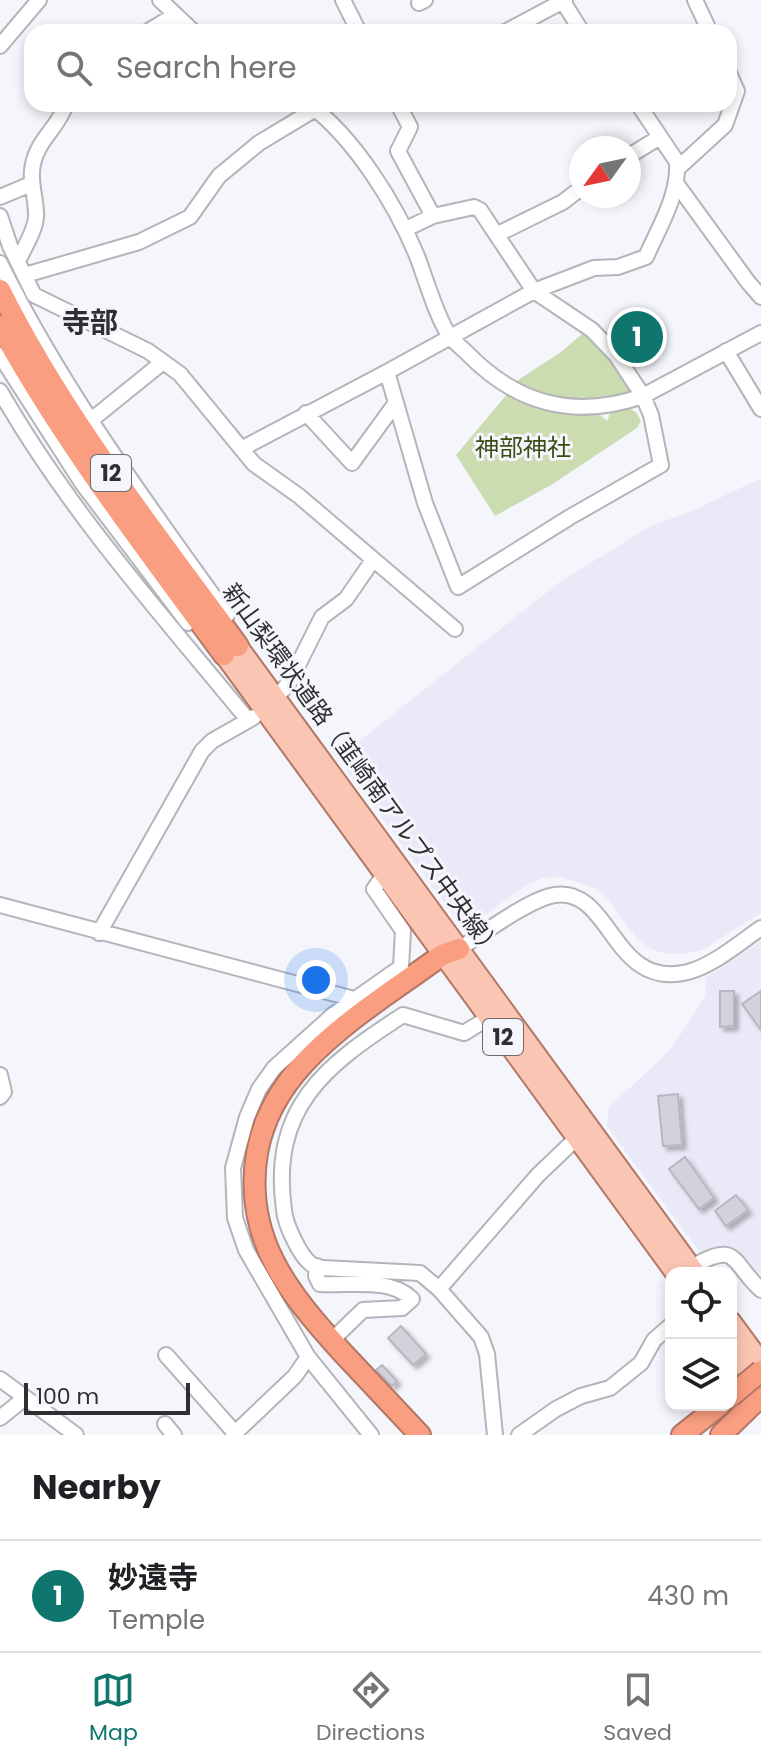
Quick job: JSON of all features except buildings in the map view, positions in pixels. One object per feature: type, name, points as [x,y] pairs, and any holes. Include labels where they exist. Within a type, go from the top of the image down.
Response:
[{"type":"highway","name":"新山梨環状道路（韮崎南アルプス中央線）","points":[[0,290],[37,360],[70,412],[231,650]]},
{"type":"highway","name":"新山梨環状道路（韮崎南アルプス中央線）","points":[[0,326],[22,367],[94,477],[231,650]]},
{"type":"highway","points":[[431,1434],[336,1336],[297,1301],[268,1252],[260,1230],[255,1194],[256,1162],[260,1139],[275,1102],[303,1064],[326,1041],[450,956]]},
{"type":"highway","points":[[737,1404],[761,1371]]},
{"type":"highway","points":[[737,1405],[761,1380]]},
{"type":"highway","points":[[737,1406],[761,1395]]},
{"type":"highway","points":[[682,1435],[727,1411]]},
{"type":"highway","points":[[701,1435],[730,1411]]},
{"type":"highway","points":[[721,1435],[733,1411]]},
{"type":"highway","points":[[727,1435],[734,1411]]},
{"type":"main road","name":"新山梨環状道路（韮崎南アルプス中央線）","points":[[231,650],[330,802],[685,1267]]},
{"type":"main road","name":"新山梨環状道路（韮崎南アルプス中央線）","points":[[231,650],[368,824],[488,1018],[583,1132]]},
{"type":"main road","points":[[737,1329],[761,1362]]},
{"type":"main road","points":[[737,1358],[761,1395]]},
{"type":"street","points":[[0,46],[39,0]]},
{"type":"street","points":[[160,0],[185,24]]},
{"type":"street","points":[[343,0],[355,24]]},
{"type":"street","points":[[520,24],[563,0],[577,24]]},
{"type":"street","points":[[695,0],[706,24]]},
{"type":"street","points":[[160,24],[175,15]]},
{"type":"street","points":[[18,261],[37,217],[31,184],[33,164],[40,142],[64,112]]},
{"type":"street","points":[[25,275],[139,242],[182,222],[190,217],[219,176],[249,151],[307,112]]},
{"type":"street","points":[[322,112],[348,139],[406,229],[449,336],[482,369],[523,396],[543,402],[600,407],[643,396],[761,333]]},
{"type":"street","points":[[402,112],[410,127],[398,151],[433,216]]},
{"type":"street","points":[[243,448],[534,291],[594,268],[618,267],[646,257],[675,190],[677,162],[643,112]]},
{"type":"street","points":[[676,176],[725,125],[730,112]]},
{"type":"street","points":[[641,149],[660,137]]},
{"type":"street","points":[[676,176],[761,297]]},
{"type":"street","points":[[0,197],[31,184]]},
{"type":"street","points":[[498,234],[569,197]]},
{"type":"street","points":[[387,372],[425,503],[458,587],[661,465],[651,415],[643,396],[616,355],[592,330],[534,291],[480,210],[474,207],[433,216],[406,229]]},
{"type":"street","points":[[0,216],[34,295],[148,351],[180,374],[254,464],[299,496],[455,629]]},
{"type":"street","points":[[0,263],[26,317],[90,421],[368,824]]},
{"type":"street","points":[[726,351],[761,409]]},
{"type":"street","points":[[0,355],[82,483],[254,717]]},
{"type":"street","points":[[90,421],[163,362]]},
{"type":"street","points":[[0,391],[35,448],[98,537],[330,802]]},
{"type":"street","points":[[306,413],[352,463],[395,404]]},
{"type":"street","points":[[280,693],[289,683],[322,617],[346,599],[373,560]]},
{"type":"street","points":[[99,933],[202,751],[212,741],[254,717]]},
{"type":"street","points":[[371,1435],[308,1357],[246,1250],[235,1218],[233,1168],[247,1117],[259,1089],[274,1068],[354,999],[401,967],[403,931],[374,889],[384,875]]},
{"type":"street","points":[[450,956],[531,905],[555,895],[578,898],[588,904],[625,953],[647,969],[660,973],[676,974],[704,966],[761,928]]},
{"type":"street","points":[[0,905],[354,999]]},
{"type":"street","points":[[488,1018],[464,1033],[403,1015],[374,1034],[313,1086],[290,1127],[281,1166],[285,1225],[311,1264],[420,1273],[439,1289],[481,1337],[487,1354],[495,1435]]},
{"type":"street","points":[[0,1075],[4,1092],[0,1097]]},
{"type":"street","points":[[439,1289],[538,1175],[583,1132]]},
{"type":"street","points":[[695,1267],[718,1253],[728,1255],[736,1259],[761,1290]]},
{"type":"street","points":[[317,1266],[316,1276],[320,1284],[356,1283],[403,1290],[412,1299],[402,1308],[363,1310],[336,1336]]},
{"type":"street","points":[[519,1435],[581,1396],[610,1388],[641,1363],[654,1340],[665,1330]]},
{"type":"street","points":[[166,1355],[234,1434],[295,1376],[308,1357]]},
{"type":"street","points":[[0,1379],[76,1435]]},
{"type":"street","points":[[0,1418],[25,1398]]},
{"type":"shaded area","points":[[761,478],[761,913],[702,950],[684,954],[667,954],[651,949],[637,939],[608,900],[595,888],[561,877],[544,878],[526,885],[478,920],[454,916],[338,758],[561,581],[651,526],[695,510]]},
{"type":"shaded area","points":[[761,941],[761,1281],[735,1251],[716,1248],[701,1254],[607,1126],[609,1107],[675,1043],[705,996],[706,978]]},
{"type":"green space","name":"神部神社","points":[[589,328],[643,396],[626,407],[636,412],[641,421],[637,428],[551,485],[495,516],[456,455],[508,393],[582,414],[598,413],[607,421],[613,406],[577,407],[512,384],[561,352]]},
{"type":"place","name":"妙遠寺","points":[[637,337]]},
{"type":"district","name":"寺部","points":[[90,322]]}]
